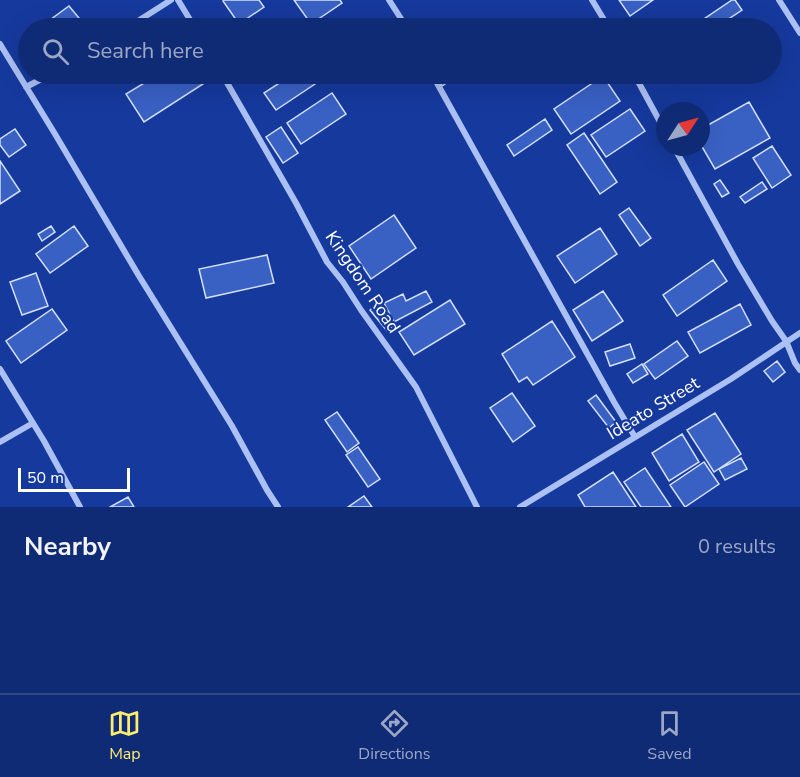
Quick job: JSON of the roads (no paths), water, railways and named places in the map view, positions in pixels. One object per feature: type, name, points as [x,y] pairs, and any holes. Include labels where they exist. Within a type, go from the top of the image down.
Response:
[{"type":"street","points":[[142,18],[170,0]]},
{"type":"street","points":[[178,0],[189,18]]},
{"type":"street","points":[[389,0],[401,18]]},
{"type":"street","points":[[592,0],[603,18]]},
{"type":"street","points":[[779,0],[800,33]]},
{"type":"street","points":[[0,44],[18,74]]},
{"type":"street","points":[[24,84],[232,426],[278,507]]},
{"type":"street","points":[[26,87],[32,84]]},
{"type":"street","name":"Kingdom Road","points":[[228,84],[296,202],[327,262],[416,387],[477,507]]},
{"type":"street","points":[[438,84],[635,436]]},
{"type":"street","points":[[639,84],[656,114]]},
{"type":"street","points":[[679,156],[738,264],[786,341],[800,370]]},
{"type":"street","name":"Ideato Street","points":[[520,507],[731,379],[800,333]]},
{"type":"street","points":[[0,369],[80,507]]},
{"type":"street","points":[[0,442],[33,423]]}]
